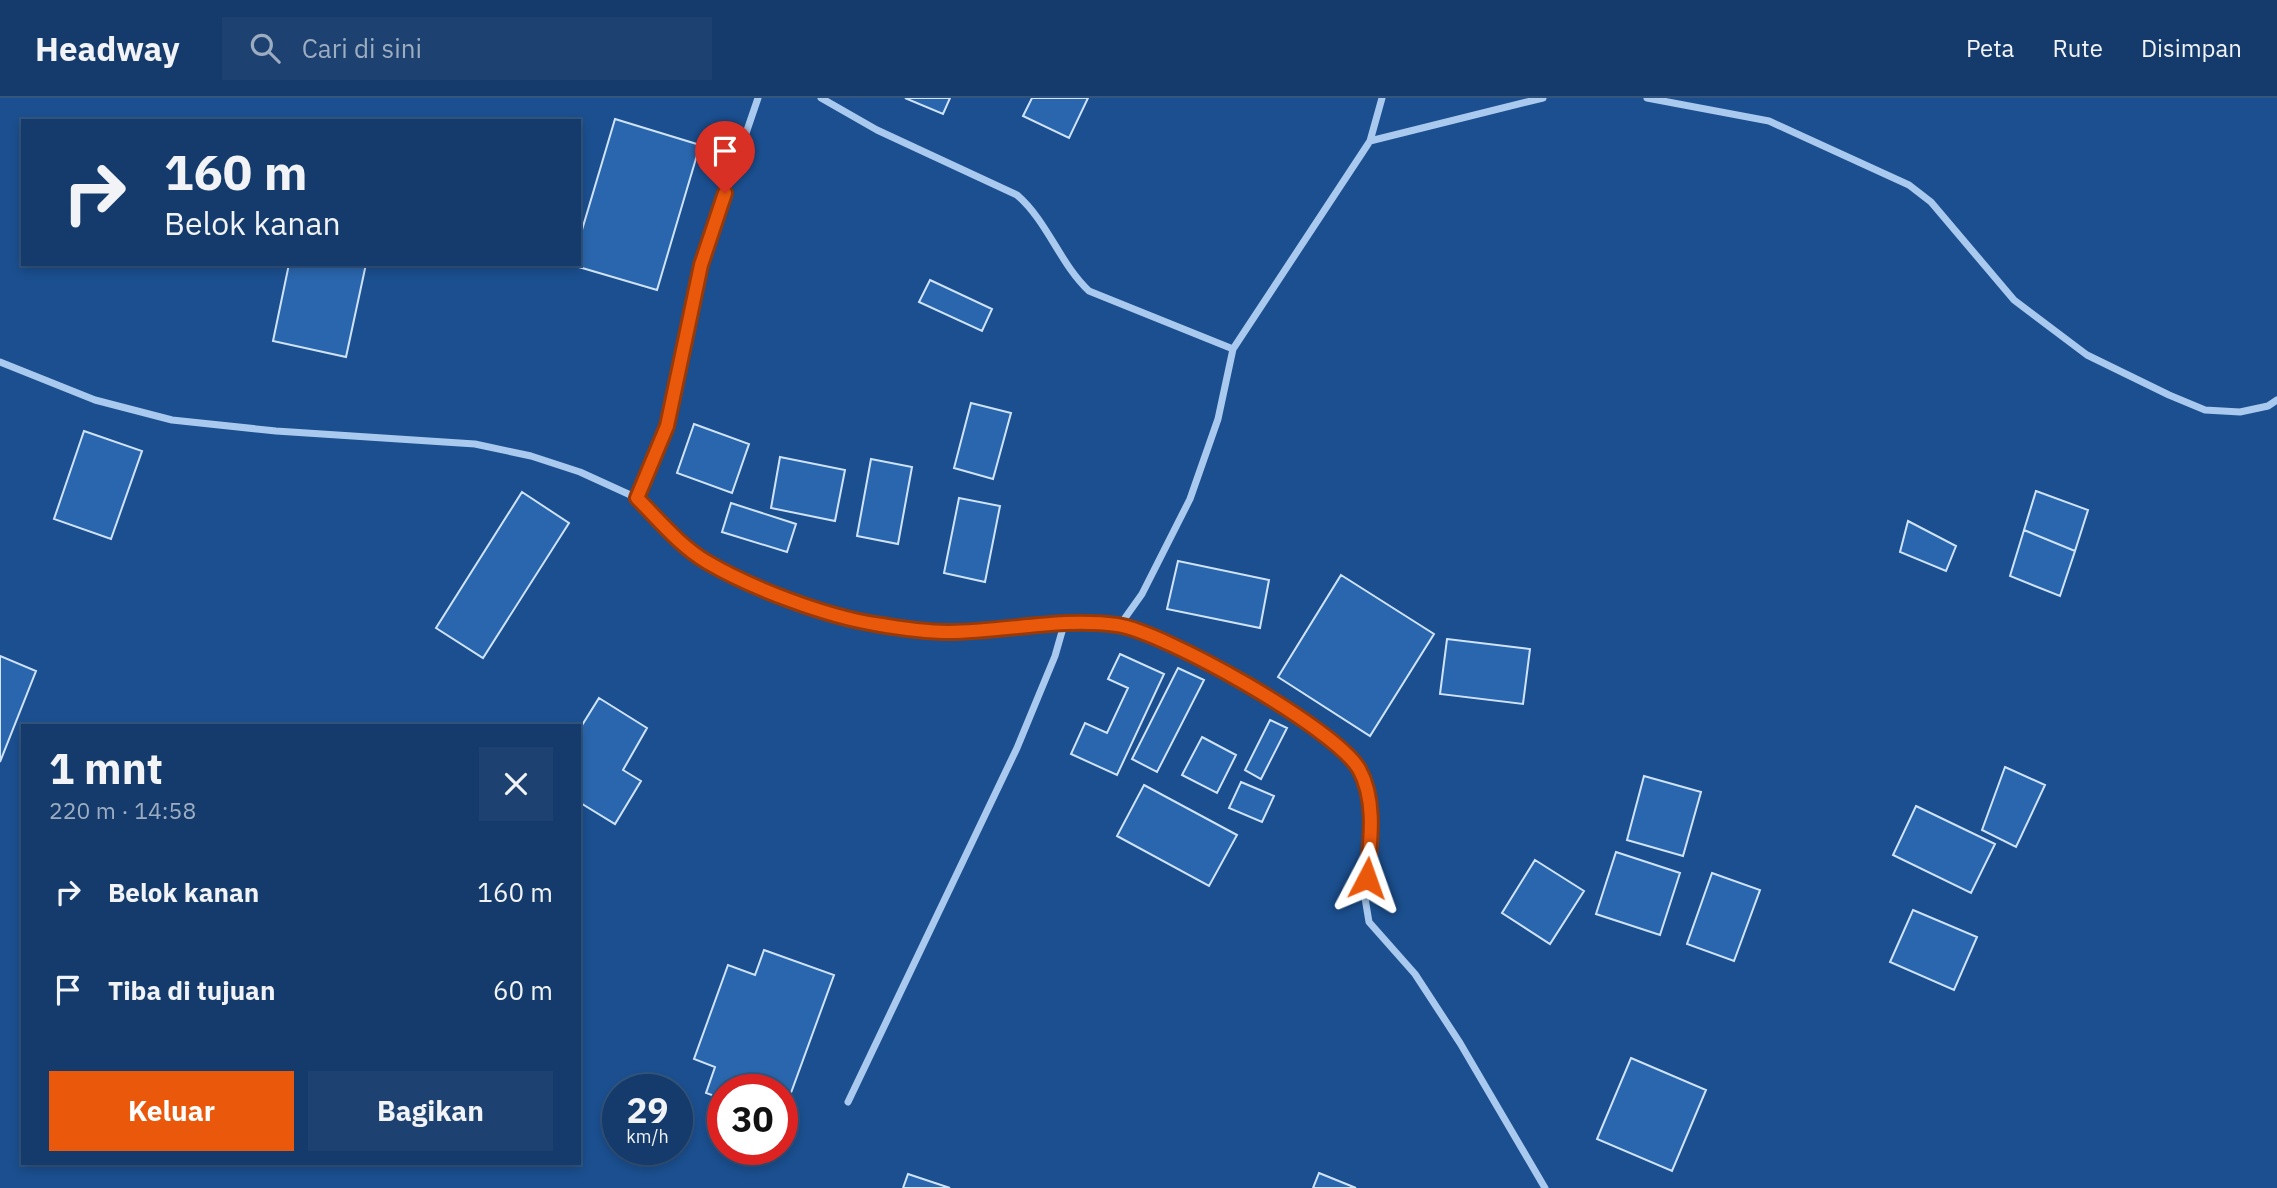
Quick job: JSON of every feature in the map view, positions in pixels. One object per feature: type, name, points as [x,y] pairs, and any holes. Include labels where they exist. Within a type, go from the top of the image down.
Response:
[{"type":"street","points":[[637,498],[667,426],[701,265],[758,98]]},
{"type":"street","points":[[821,98],[877,130],[1017,195],[1029,206],[1078,280],[1090,291],[1233,349]]},
{"type":"street","points":[[1119,625],[1142,594],[1190,499],[1218,419],[1233,349],[1370,141],[1382,98]]},
{"type":"street","points":[[1370,141],[1543,98]]},
{"type":"street","points":[[1647,98],[1769,121],[1909,185],[1931,202],[2014,300],[2087,355],[2157,389],[2205,410],[2240,412],[2268,406],[2277,400]]},
{"type":"street","points":[[0,362],[129,411],[172,420],[276,431],[475,444],[555,464],[637,498],[675,537],[706,561],[769,592],[873,624],[948,632],[1065,621],[1119,625],[1176,646],[1233,676],[1319,730],[1343,747],[1351,758],[1370,795],[1365,898],[1369,922],[1422,985],[1460,1042],[1545,1188]]},
{"type":"street","points":[[848,1102],[1017,748],[1055,656],[1065,621]]},
{"type":"building","points":[[905,98],[950,98],[943,114]]},
{"type":"building","points":[[1032,98],[1088,98],[1069,138],[1023,116]]},
{"type":"building","points":[[615,119],[700,145],[657,290],[575,266],[581,266],[581,233]]},
{"type":"building","points":[[289,266],[366,266],[346,357],[273,341]]},
{"type":"building","points":[[930,280],[992,309],[982,331],[919,302]]},
{"type":"building","points":[[971,403],[1011,413],[993,479],[954,468]]},
{"type":"building","points":[[694,424],[749,444],[732,493],[677,473]]},
{"type":"building","points":[[84,431],[142,451],[111,539],[54,519]]},
{"type":"building","points":[[780,457],[845,470],[835,521],[771,508]]},
{"type":"building","points":[[871,459],[912,467],[898,544],[857,536]]},
{"type":"building","points":[[2036,491],[2088,510],[2075,551],[2024,530]]},
{"type":"building","points":[[522,492],[569,523],[483,658],[436,628]]},
{"type":"building","points":[[959,498],[1000,506],[985,582],[944,573]]},
{"type":"building","points":[[731,503],[796,524],[787,552],[722,532]]},
{"type":"building","points":[[1908,521],[1956,546],[1946,571],[1900,552]]},
{"type":"building","points":[[2024,530],[2075,551],[2060,596],[2010,576]]},
{"type":"building","points":[[1178,561],[1269,580],[1260,628],[1167,609]]},
{"type":"building","points":[[1341,575],[1434,634],[1370,736],[1278,677]]},
{"type":"building","points":[[1447,639],[1530,649],[1523,704],[1440,694]]},
{"type":"building","points":[[1120,654],[1164,674],[1117,775],[1071,754],[1085,723],[1107,733],[1128,688],[1108,679]]},
{"type":"building","points":[[0,656],[36,671],[0,762]]},
{"type":"building","points":[[1178,668],[1204,680],[1157,772],[1132,759]]},
{"type":"building","points":[[599,698],[647,728],[623,770],[641,781],[615,824],[581,803],[581,727]]},
{"type":"building","points":[[1270,720],[1287,728],[1261,779],[1245,770]]},
{"type":"building","points":[[1202,737],[1236,755],[1217,793],[1182,775]]},
{"type":"building","points":[[2005,767],[2045,785],[2016,847],[1982,830]]},
{"type":"building","points":[[1644,776],[1701,792],[1683,856],[1627,840]]},
{"type":"building","points":[[1241,782],[1274,796],[1262,822],[1229,808]]},
{"type":"building","points":[[1144,785],[1237,835],[1209,886],[1117,836]]},
{"type":"building","points":[[1916,806],[1995,844],[1971,893],[1893,855]]},
{"type":"building","points":[[1616,852],[1680,873],[1660,935],[1596,914]]},
{"type":"building","points":[[1535,860],[1584,891],[1550,944],[1502,913]]},
{"type":"building","points":[[1712,873],[1760,890],[1734,961],[1687,944]]},
{"type":"building","points":[[1913,910],[1977,937],[1954,990],[1890,962]]},
{"type":"building","points":[[764,950],[834,975],[798,1074],[713,1074],[715,1067],[694,1059],[728,965],[755,975]]},
{"type":"building","points":[[1631,1058],[1706,1090],[1672,1171],[1597,1139]]},
{"type":"building","points":[[1319,1173],[1356,1188],[1313,1188]]},
{"type":"building","points":[[908,1174],[950,1188],[903,1188]]},
{"type":"route","points":[[725,193],[701,265],[667,426],[637,498],[675,537],[706,561],[769,592],[873,624],[948,632],[1065,621],[1119,625],[1176,646],[1202,659],[1343,747],[1359,769],[1370,795],[1367,878]]}]
